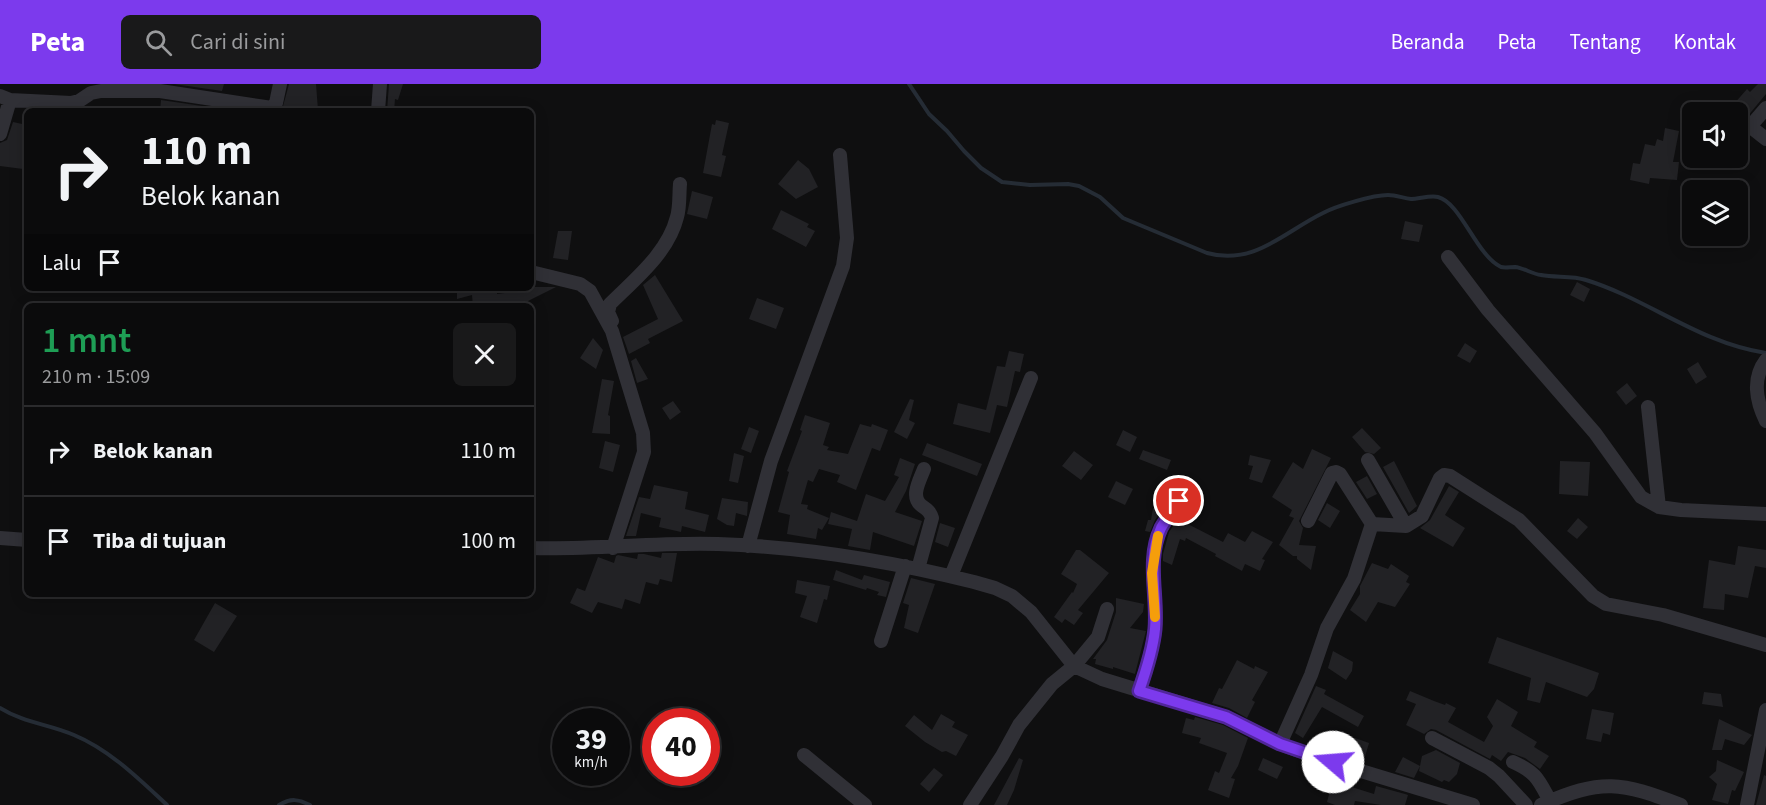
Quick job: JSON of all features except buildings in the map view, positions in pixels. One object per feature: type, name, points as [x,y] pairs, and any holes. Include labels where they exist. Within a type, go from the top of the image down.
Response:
[{"type":"street","points":[[0,134],[5,98],[71,103],[91,93],[101,91],[160,91],[272,108],[276,103],[280,84]]},
{"type":"street","points":[[378,108],[380,84]]},
{"type":"street","points":[[1766,108],[1754,122],[1752,128],[1766,139]]},
{"type":"street","points":[[748,546],[771,461],[843,267],[848,238],[840,155]]},
{"type":"street","points":[[612,331],[614,328],[608,312],[610,304],[659,252],[669,238],[678,216],[680,184]]},
{"type":"street","points":[[1448,257],[1488,310],[1595,433],[1641,497],[1659,507],[1681,510],[1766,514]]},
{"type":"street","points":[[534,273],[580,284],[590,291],[612,331],[645,443],[613,548]]},
{"type":"street","points":[[1766,360],[1759,369],[1756,383],[1761,410],[1766,421]]},
{"type":"street","points":[[951,576],[1031,378]]},
{"type":"street","points":[[1648,408],[1659,507]]},
{"type":"street","points":[[1368,460],[1406,526]]},
{"type":"street","points":[[881,640],[932,518],[931,513],[916,502],[915,496],[924,469]]},
{"type":"street","points":[[1308,520],[1332,473],[1336,472],[1340,474],[1372,524]]},
{"type":"street","points":[[1372,524],[1406,526],[1422,516],[1440,478],[1444,475],[1450,476],[1520,520],[1593,596],[1606,604],[1663,615],[1766,645]]},
{"type":"street","points":[[1139,691],[1155,627],[1152,573],[1156,542],[1161,528],[1179,501]]},
{"type":"street","points":[[1280,744],[1311,675],[1327,628],[1354,579],[1372,524]]},
{"type":"street","points":[[0,538],[24,540]]},
{"type":"street","points":[[534,548],[613,548],[687,544],[748,546],[838,554],[951,576],[995,588],[1012,596],[1031,612],[1074,666],[1102,679],[1226,717],[1280,744],[1315,757],[1473,805]]},
{"type":"street","points":[[970,805],[1019,725],[1052,684],[1074,666],[1098,637],[1107,609]]},
{"type":"street","points":[[1747,805],[1766,710]]},
{"type":"street","points":[[1432,738],[1489,768],[1526,805]]},
{"type":"street","points":[[804,755],[847,800],[865,805]]},
{"type":"street","points":[[1513,762],[1536,776],[1545,803],[1588,788],[1612,785],[1629,787],[1681,805]]},
{"type":"waterway","points":[[909,84],[929,114],[964,151],[981,168],[1002,182],[1079,186],[1100,197],[1123,218],[1207,253],[1224,256],[1254,251],[1323,213],[1364,199],[1381,195],[1411,199],[1438,197],[1454,209],[1484,252],[1501,267],[1515,267],[1538,274],[1586,280],[1609,288],[1718,340],[1766,353]]},
{"type":"waterway","points":[[0,708],[18,717],[65,731],[87,741],[124,766],[167,805]]},
{"type":"waterway","points":[[279,805],[294,800],[310,805]]},
{"type":"slow traffic","points":[[1155,617],[1152,573],[1158,536]]},
{"type":"route","points":[[1179,501],[1161,528],[1156,542],[1152,573],[1155,627],[1139,691],[1226,717],[1280,744],[1333,762]]}]
